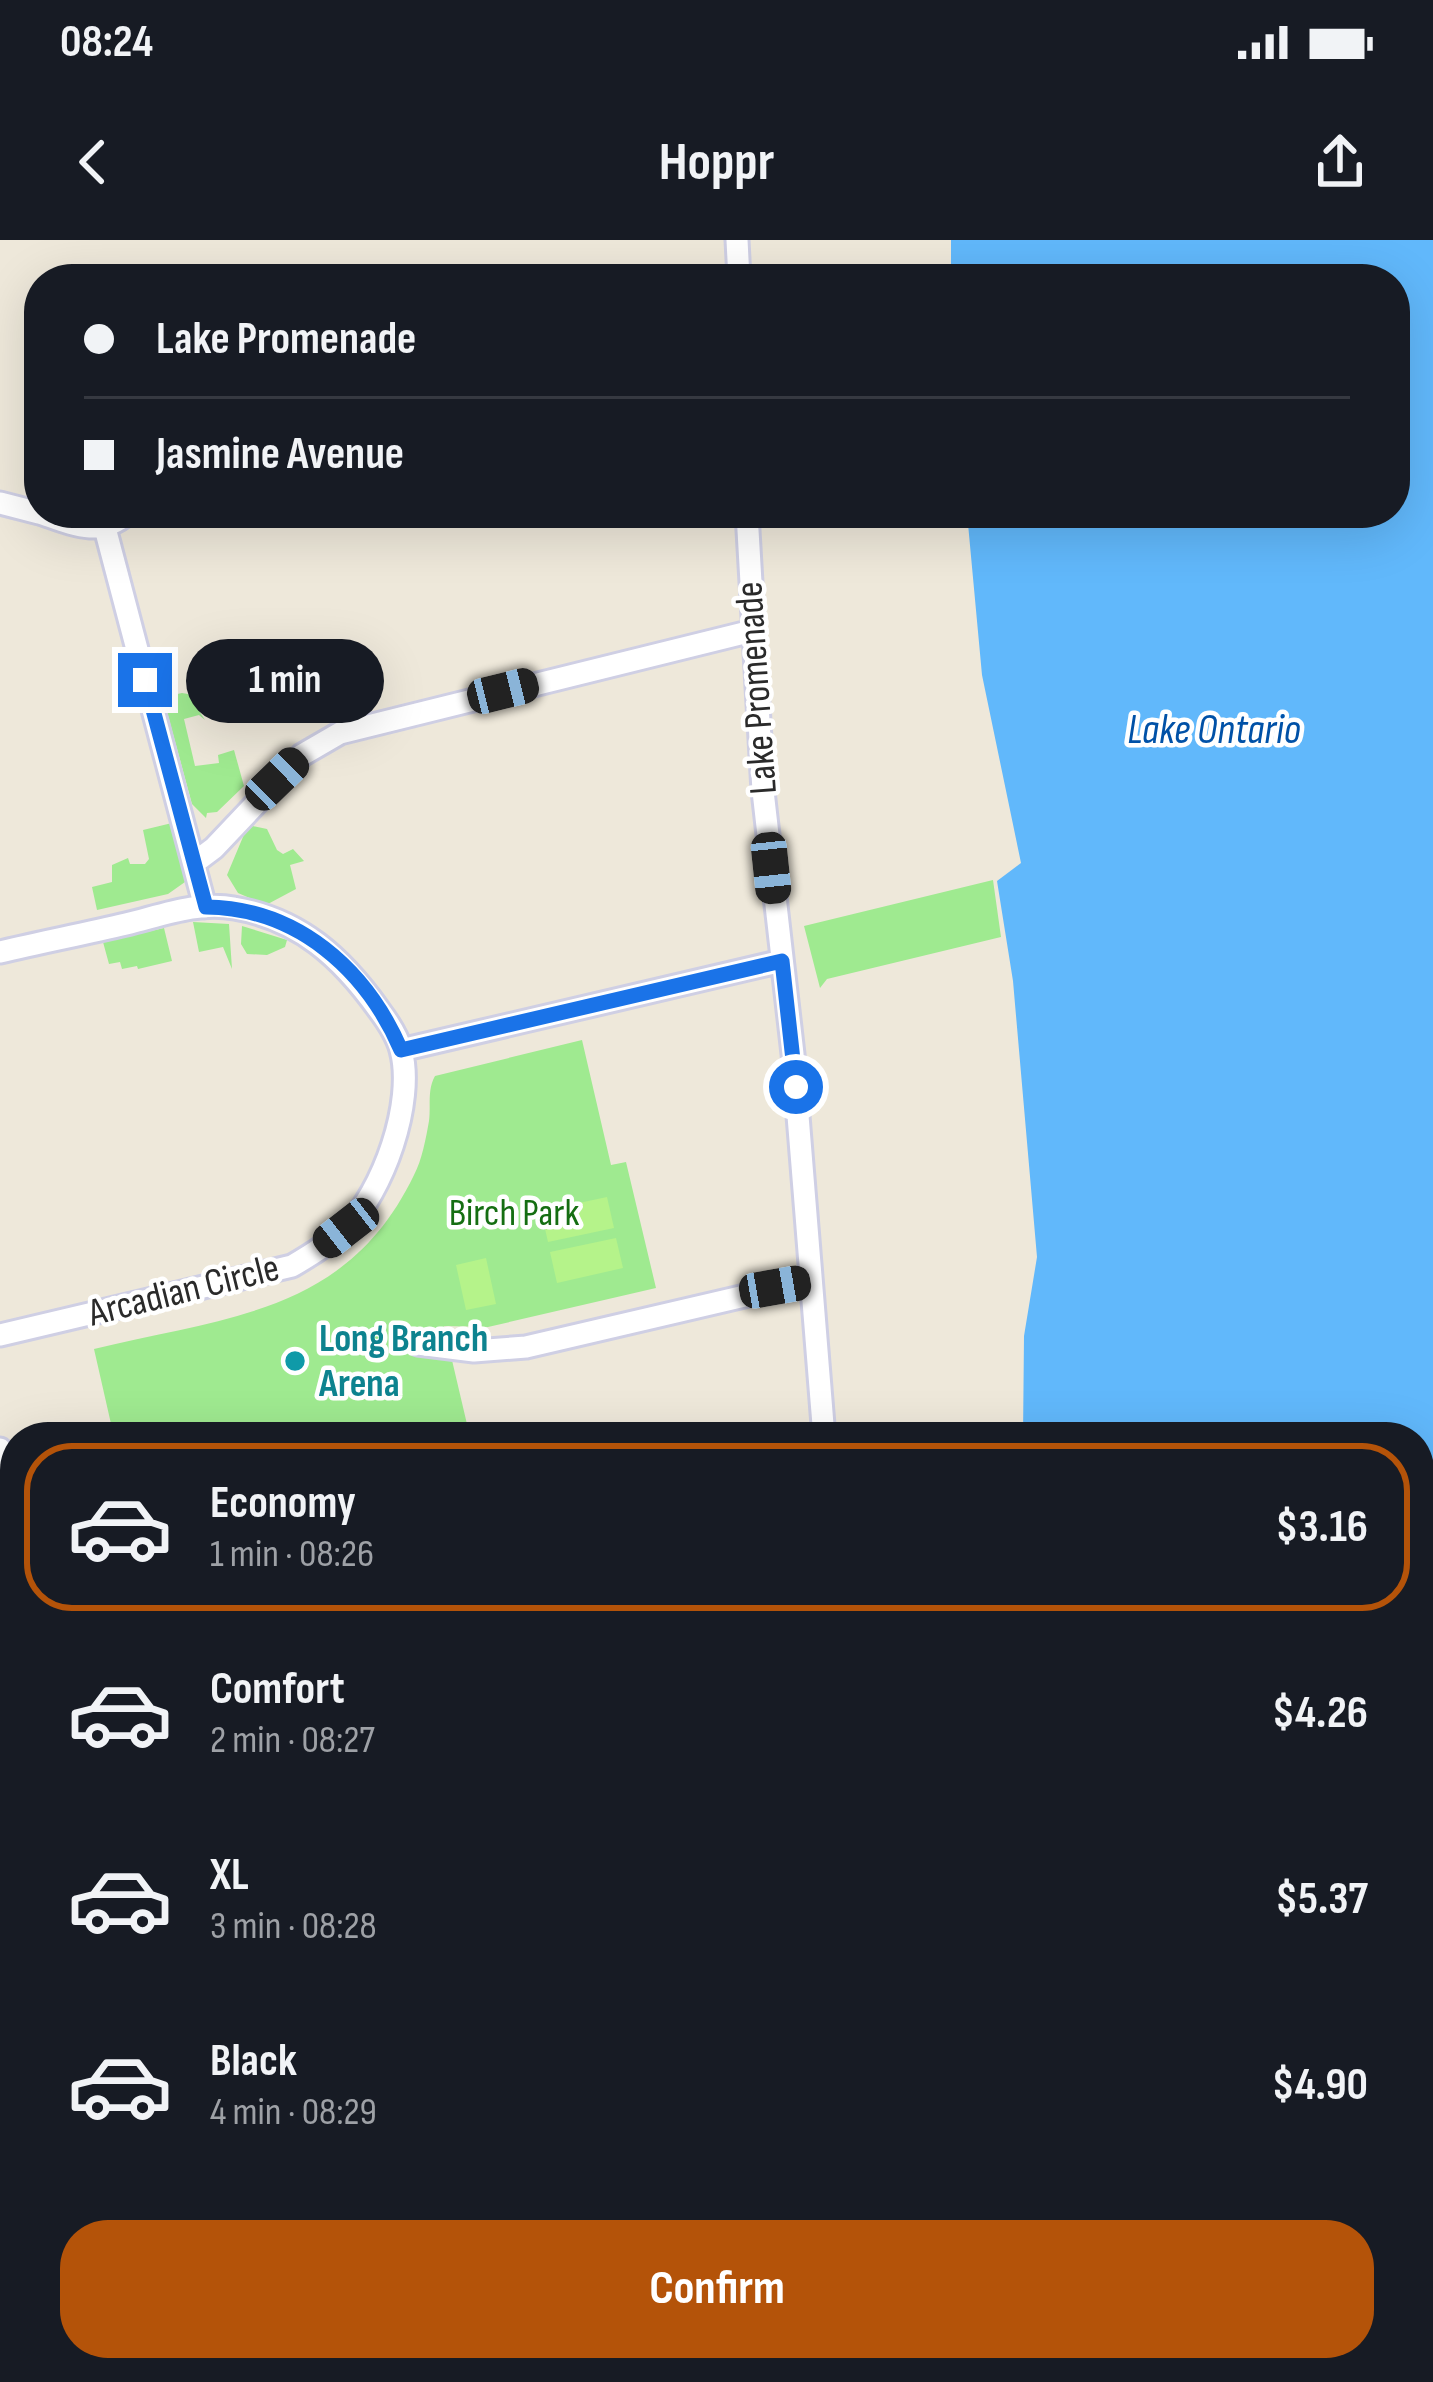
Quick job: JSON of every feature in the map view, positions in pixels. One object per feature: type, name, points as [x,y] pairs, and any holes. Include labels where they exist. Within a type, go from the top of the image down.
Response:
[{"type":"street","points":[[105,528],[206,907]]},
{"type":"street","name":"Lake Promenade","points":[[748,528],[763,791],[823,1422]]},
{"type":"street","points":[[194,863],[214,848],[302,754],[340,733],[752,631]]},
{"type":"street","points":[[0,952],[206,907],[232,907],[269,917],[330,949],[361,983],[401,1050],[782,961]]},
{"type":"street","name":"Arcadian Circle","points":[[0,1335],[292,1265],[317,1250],[353,1219],[391,1151],[404,1074],[401,1050]]},
{"type":"street","points":[[418,1344],[474,1352],[526,1347],[809,1281]]},
{"type":"green space","points":[[188,694],[205,720],[199,715],[184,719],[195,766],[219,763],[218,755],[234,750],[244,786],[206,818],[192,804],[163,697]]},
{"type":"green space","points":[[172,823],[185,882],[168,894],[97,910],[92,887],[112,882],[112,865],[128,858],[130,864],[145,864],[149,859],[143,830]]},
{"type":"green space","points":[[248,825],[267,829],[277,850],[283,854],[293,849],[304,861],[290,865],[296,889],[266,905],[238,893],[227,875]]},
{"type":"green space","points":[[993,880],[1001,937],[827,979],[820,988],[804,926]]},
{"type":"green space","points":[[193,922],[229,924],[232,969],[223,947],[199,952]]},
{"type":"green space","points":[[242,926],[287,940],[285,947],[267,955],[247,954],[241,944]]},
{"type":"green space","points":[[164,928],[172,961],[138,969],[122,969],[120,962],[109,964],[103,942]]},
{"type":"green space","name":"Birch Park","points":[[582,1040],[611,1165],[626,1162],[656,1288],[488,1327],[444,1326],[466,1422],[111,1422],[94,1349],[279,1302],[319,1282],[355,1256],[387,1221],[414,1175],[425,1142],[435,1076]]},
{"type":"green space","points":[[607,1197],[614,1228],[548,1242],[541,1211]]},
{"type":"green space","points":[[616,1238],[623,1268],[557,1283],[550,1252]]},
{"type":"green space","points":[[486,1258],[496,1304],[466,1310],[456,1265]]},
{"type":"water","name":"Lake Ontario","points":[[951,240],[1433,240],[1433,1422],[1023,1422],[1024,1336],[1037,1257],[1013,981],[997,881],[1021,863],[982,675],[968,528],[1410,528],[1410,264],[951,264]]},
{"type":"place","name":"Long Branch Arena","points":[[295,1361]]},
{"type":"route","points":[[145,680],[206,907],[232,907],[269,917],[330,949],[361,983],[401,1050],[782,961],[796,1087]]}]
